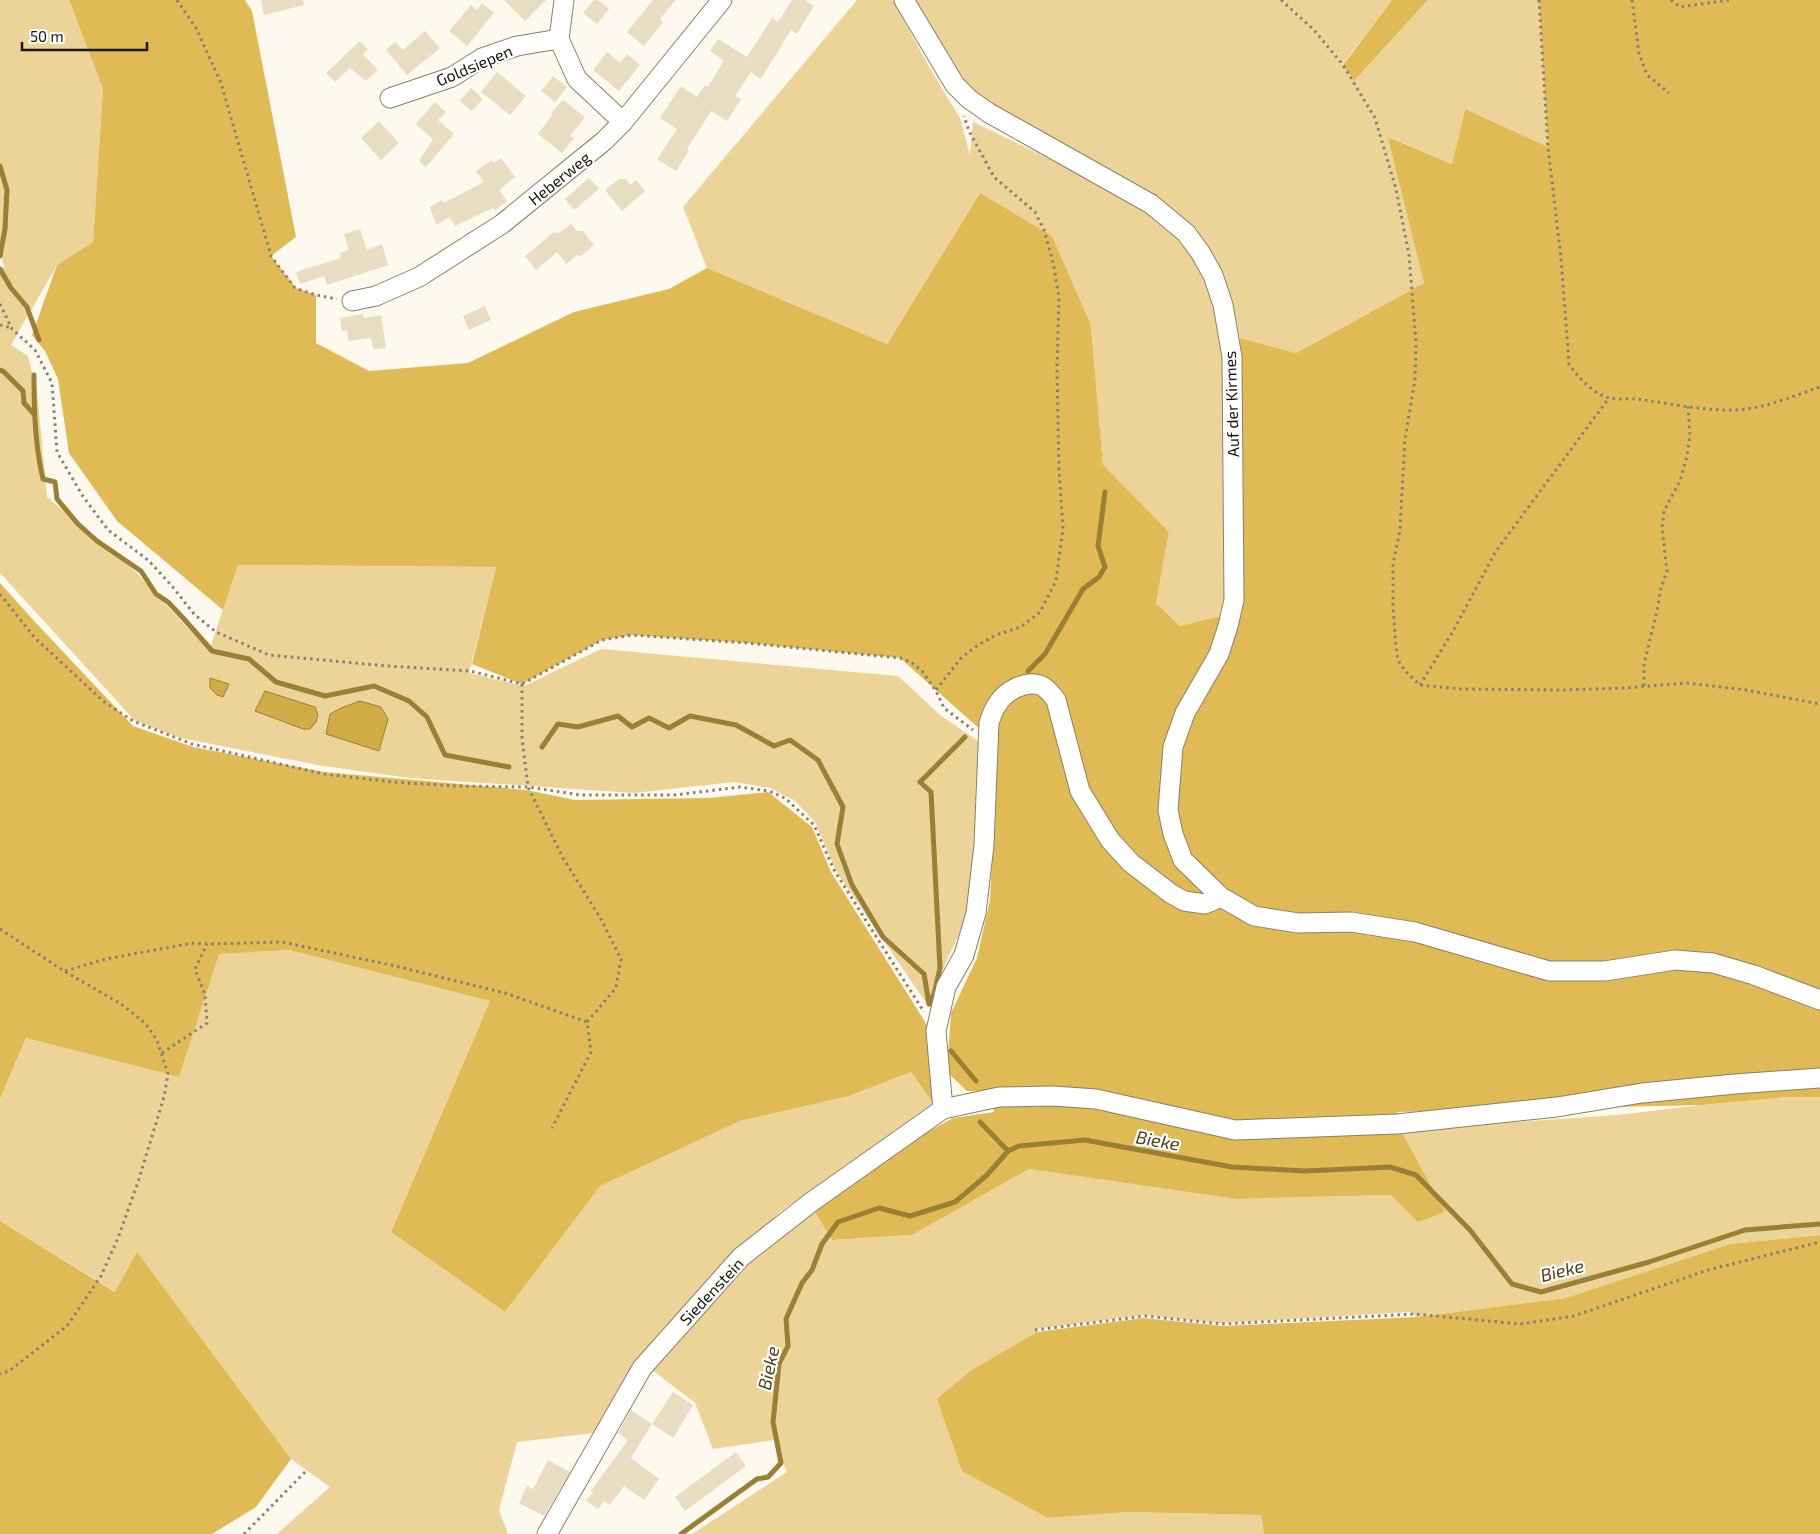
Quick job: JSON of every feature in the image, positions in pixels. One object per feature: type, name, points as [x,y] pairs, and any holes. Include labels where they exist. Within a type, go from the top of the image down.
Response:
[{"type":"street","points":[[564,0],[559,39],[577,79],[623,122]]},
{"type":"street","name":"Heberweg","points":[[352,301],[376,296],[419,277],[502,224],[604,141],[623,122],[722,0]]},
{"type":"street","name":"Auf der Kirmes","points":[[904,0],[955,84],[970,99],[989,113],[1151,204],[1186,233],[1200,252],[1213,276],[1223,305],[1232,357],[1234,600],[1219,654],[1185,713],[1173,747],[1168,810],[1173,834],[1183,860],[1221,897],[1254,916],[1298,923],[1351,922],[1415,932],[1549,971],[1605,971],[1675,960],[1713,963],[1754,974],[1820,1000]]},
{"type":"street","name":"Goldsiepen","points":[[390,98],[452,77],[482,58],[517,46],[559,39]]},
{"type":"street","points":[[1221,897],[1205,904],[1184,901],[1170,893],[1131,863],[1110,840],[1080,791],[1056,700],[1042,686],[1033,684],[1012,690],[996,706],[989,723],[984,844],[976,913],[964,955],[946,988],[936,1031],[943,1109],[999,1097],[1053,1096],[1096,1099],[1235,1130],[1398,1124],[1557,1108],[1642,1093],[1820,1078]]},
{"type":"street","name":"Siedenstein","points":[[547,1534],[642,1368],[741,1257],[782,1224],[943,1109]]},
{"type":"path","points":[[177,0],[196,28],[221,83],[271,256],[295,288],[316,295],[352,301]]},
{"type":"path","points":[[1281,0],[1314,30],[1343,65],[1375,118],[1396,189],[1409,255],[1416,342],[1414,380],[1405,439],[1400,530],[1393,564],[1393,607],[1396,647],[1398,660],[1405,671],[1420,685],[1462,689],[1562,690],[1686,683],[1746,690],[1820,704]]},
{"type":"path","points":[[1539,0],[1548,148],[1561,258],[1569,364],[1578,377],[1588,387],[1609,398],[1736,410],[1771,404],[1820,387]]},
{"type":"path","points":[[1632,0],[1639,53],[1644,68],[1647,75],[1669,93]]},
{"type":"path","points":[[1671,0],[1680,7],[1730,0]]},
{"type":"path","points":[[936,691],[961,658],[978,645],[996,635],[1021,627],[1040,612],[1056,581],[1063,529],[1059,470],[1057,370],[1059,297],[1053,262],[1044,230],[1035,212],[994,177],[969,131],[963,112]]},
{"type":"path","points":[[0,304],[12,328],[34,350],[52,383],[57,452],[82,494],[108,530],[148,560],[194,614],[216,632],[269,655],[387,666],[470,671],[522,684],[602,640],[632,635],[747,643],[900,658],[910,662],[922,671],[936,691],[944,708],[987,741]]},
{"type":"path","points":[[0,325],[12,328]]},
{"type":"path","points":[[1420,685],[1452,633],[1496,551],[1609,398]]},
{"type":"path","points":[[1644,686],[1644,664],[1660,591],[1667,571],[1662,528],[1664,511],[1680,481],[1687,456],[1690,435],[1688,406]]},
{"type":"path","points":[[0,594],[34,637],[102,701],[133,720],[192,744],[324,774],[392,782],[456,786],[528,787],[581,796],[675,795],[740,787],[769,791],[785,798],[814,825],[834,870],[936,1031]]},
{"type":"path","points":[[522,684],[522,738],[528,787],[563,858],[601,919],[621,959],[616,988],[587,1022],[591,1052],[552,1128]]},
{"type":"path","points":[[0,929],[64,971],[121,1004],[145,1023],[157,1040],[168,1074],[164,1097],[118,1238],[101,1276],[67,1326],[8,1371],[0,1374]]},
{"type":"path","points":[[64,971],[106,959],[193,943],[282,942],[391,965],[505,993],[587,1022]]},
{"type":"path","points":[[162,1053],[207,1023],[205,995],[196,969],[207,944]]},
{"type":"path","points":[[1035,1330],[1145,1316],[1222,1324],[1415,1314],[1520,1324],[1574,1316],[1708,1270],[1820,1242]]},
{"type":"path","points":[[244,1534],[307,1470]]},
{"type":"shaded area","points":[[0,0],[69,0],[103,89],[93,242],[57,265],[11,345],[28,356],[37,391],[47,497],[132,568],[209,651],[238,565],[496,567],[469,673],[524,686],[601,649],[898,676],[940,715],[981,743],[978,843],[965,921],[942,971],[931,1010],[836,871],[815,822],[794,800],[770,788],[734,782],[634,793],[410,778],[323,766],[181,738],[135,721],[0,573],[0,270],[4,267],[0,250]]},
{"type":"shaded area","points":[[69,0],[245,0],[252,11],[296,237],[271,256],[296,288],[316,295],[316,343],[369,371],[468,363],[574,312],[669,289],[707,268],[887,344],[980,193],[1052,236],[1091,326],[1103,465],[1169,532],[1156,603],[1180,626],[1242,611],[1244,577],[1240,338],[1296,353],[1424,283],[1388,137],[1452,164],[1465,109],[1548,147],[1539,0],[1820,0],[1820,1097],[1788,1097],[1702,1105],[1397,1112],[1401,1131],[1445,1212],[1418,1222],[1391,1195],[1236,1199],[1029,1169],[912,1235],[832,1240],[815,1212],[865,1174],[922,1135],[953,1118],[994,1112],[992,1091],[967,1091],[947,1072],[951,1013],[977,958],[990,900],[994,815],[991,739],[900,658],[747,643],[632,635],[602,640],[522,684],[472,664],[496,567],[238,565],[223,610],[117,521],[69,453],[58,379],[45,351],[32,335],[57,265],[93,242],[103,89]]},
{"type":"shaded area","points":[[857,0],[893,0],[928,65],[960,118],[970,155],[973,122],[1096,181],[1156,218],[1201,262],[1223,345],[1227,570],[1223,616],[1180,626],[1156,603],[1169,532],[1103,466],[1091,326],[980,193],[887,344],[707,268],[683,207]]},
{"type":"shaded area","points":[[912,0],[1392,0],[1343,64],[1354,81],[1428,0],[1539,0],[1548,148],[1465,109],[1452,164],[1389,137],[1424,283],[1296,353],[1240,338],[1227,286],[1204,240],[1158,198],[1000,110],[969,87],[938,45]]},
{"type":"shaded area","points":[[1392,0],[1428,0],[1354,81],[1343,65]]},
{"type":"shaded area","points":[[0,583],[133,726],[193,747],[324,772],[526,790],[575,800],[709,798],[768,792],[812,827],[831,872],[932,1033],[933,1103],[911,1072],[849,1096],[740,1121],[600,1186],[505,1312],[391,1232],[490,1001],[289,950],[219,954],[179,1077],[26,1038],[0,1099]]},
{"type":"shaded area","points":[[210,678],[229,684],[223,697],[217,695],[210,688]]},
{"type":"shaded area","points":[[265,691],[315,707],[318,715],[316,722],[310,729],[303,729],[255,711]]},
{"type":"shaded area","points":[[360,701],[381,707],[388,719],[379,751],[326,734],[330,714]]},
{"type":"shaded area","points":[[289,950],[490,1001],[391,1232],[505,1312],[599,1186],[740,1121],[849,1096],[911,1072],[933,1103],[781,1211],[736,1254],[594,1433],[517,1442],[499,1510],[508,1534],[277,1534],[330,1487],[291,1459],[137,1253],[116,1292],[0,1221],[0,1099],[26,1038],[179,1077],[218,954]]},
{"type":"shaded area","points":[[1788,1097],[1820,1097],[1820,1235],[1730,1244],[1566,1298],[1417,1317],[1411,1312],[1221,1323],[1144,1315],[1035,1329],[1037,1332],[973,1369],[1048,1518],[1127,1512],[1261,1515],[1264,1534],[692,1534],[787,1472],[774,1440],[713,1449],[695,1403],[651,1369],[743,1265],[815,1212],[832,1240],[912,1235],[1029,1169],[1236,1199],[1391,1195],[1401,1130],[1617,1115]]},
{"type":"shaded area","points":[[0,1221],[115,1292],[137,1252],[291,1459],[256,1507],[212,1534],[0,1534]]},
{"type":"shaded area","points":[[1820,1235],[1820,1534],[1264,1534],[1261,1515],[1127,1512],[1048,1518],[962,1471],[937,1399],[973,1369],[1037,1332],[1143,1318],[1223,1326],[1417,1317],[1566,1298],[1730,1244]]},
{"type":"building","points":[[261,0],[303,0],[304,5],[264,15]]},
{"type":"building","points":[[504,0],[546,0],[525,21]]},
{"type":"building","points":[[594,0],[598,0],[609,9],[597,24],[583,13]]},
{"type":"building","points":[[653,0],[676,0],[660,19],[663,22],[644,46],[627,32]]},
{"type":"building","points":[[792,0],[805,0],[814,6],[797,34],[791,30],[761,79],[751,72],[735,96],[741,99],[727,121],[711,111],[687,149],[689,150],[676,171],[657,159],[677,129],[660,118],[681,86],[697,97],[705,85],[708,87],[724,61],[710,51],[718,39],[747,57],[772,18],[778,22]]},
{"type":"building","points":[[482,3],[494,13],[467,46],[449,31],[471,5],[477,10]]},
{"type":"building","points":[[425,31],[440,48],[407,75],[386,50],[395,42],[403,50]]},
{"type":"building","points":[[360,41],[368,49],[363,54],[378,70],[366,81],[350,68],[335,82],[326,73]]},
{"type":"building","points":[[607,52],[620,63],[627,54],[640,65],[619,91],[593,70]]},
{"type":"building","points":[[497,72],[526,96],[510,115],[481,92]]},
{"type":"building","points":[[553,76],[567,87],[555,102],[541,91]]},
{"type":"building","points":[[471,88],[483,99],[472,111],[460,101]]},
{"type":"building","points":[[563,100],[585,117],[570,136],[574,138],[562,153],[538,134],[553,114],[551,113]]},
{"type":"building","points":[[435,102],[446,112],[438,120],[454,134],[426,167],[419,161],[433,139],[416,124]]},
{"type":"building","points":[[379,121],[399,143],[381,160],[361,138]]},
{"type":"building","points":[[501,158],[515,177],[499,190],[507,201],[495,210],[493,208],[455,226],[450,217],[436,225],[430,207],[442,200],[444,203],[484,182],[476,171],[492,160],[494,163]]},
{"type":"building","points":[[589,178],[599,189],[574,210],[565,199]]},
{"type":"building","points":[[619,179],[626,179],[630,185],[636,180],[645,191],[622,211],[605,190]]},
{"type":"building","points":[[571,224],[577,231],[583,231],[594,245],[581,256],[577,255],[566,264],[557,252],[536,270],[525,256],[554,232],[559,233]]},
{"type":"building","points":[[360,229],[367,250],[382,244],[388,265],[327,285],[324,276],[300,284],[296,272],[341,258],[340,253],[349,250],[344,234]]},
{"type":"building","points":[[485,306],[491,320],[469,330],[463,316]]},
{"type":"building","points":[[363,314],[363,318],[381,315],[386,348],[373,349],[371,338],[348,341],[347,330],[342,331],[340,318]]},
{"type":"building","points":[[673,1392],[693,1405],[673,1438],[652,1424]]},
{"type":"building","points":[[631,1410],[652,1424],[631,1458],[659,1479],[644,1500],[624,1486],[610,1505],[604,1501],[598,1509],[586,1501],[593,1492],[591,1491],[628,1440],[618,1433]]},
{"type":"building","points":[[736,1452],[746,1466],[685,1511],[675,1497]]},
{"type":"building","points":[[548,1460],[570,1472],[544,1516],[519,1503],[527,1486],[533,1489]]},
{"type":"waterway","points":[[0,166],[7,190],[5,229],[0,256]]},
{"type":"waterway","points":[[0,269],[11,288],[27,307],[39,340]]},
{"type":"waterway","points":[[0,370],[23,391],[24,403],[34,414]]},
{"type":"waterway","points":[[34,375],[38,453],[43,479],[55,482],[57,499],[78,524],[97,541],[141,571],[156,594],[168,602],[212,651],[249,659],[276,682],[325,696],[374,686],[409,701],[427,717],[445,755],[509,767]]},
{"type":"waterway","points":[[1028,671],[1045,654],[1083,589],[1099,577],[1105,567],[1098,546],[1105,492]]},
{"type":"waterway","points":[[542,747],[558,724],[578,727],[618,716],[632,727],[649,718],[669,728],[690,716],[736,725],[774,746],[790,740],[818,760],[843,807],[837,844],[852,885],[883,937],[924,974],[929,1004]]},
{"type":"waterway","points":[[930,1003],[940,968],[931,792],[920,782],[965,737]]},
{"type":"waterway","points":[[951,1051],[976,1081]]},
{"type":"waterway","points":[[980,1122],[1008,1151]]},
{"type":"waterway","name":"Bieke","points":[[681,1534],[757,1479],[768,1477],[781,1463],[773,1422],[779,1364],[788,1346],[786,1319],[802,1283],[812,1270],[822,1244],[838,1222],[879,1208],[910,1216],[955,1202],[987,1175],[1008,1151],[1019,1146],[1085,1140],[1232,1167],[1305,1171],[1390,1167],[1416,1175],[1470,1230],[1512,1284],[1541,1292],[1649,1262],[1745,1230],[1820,1224]]}]
